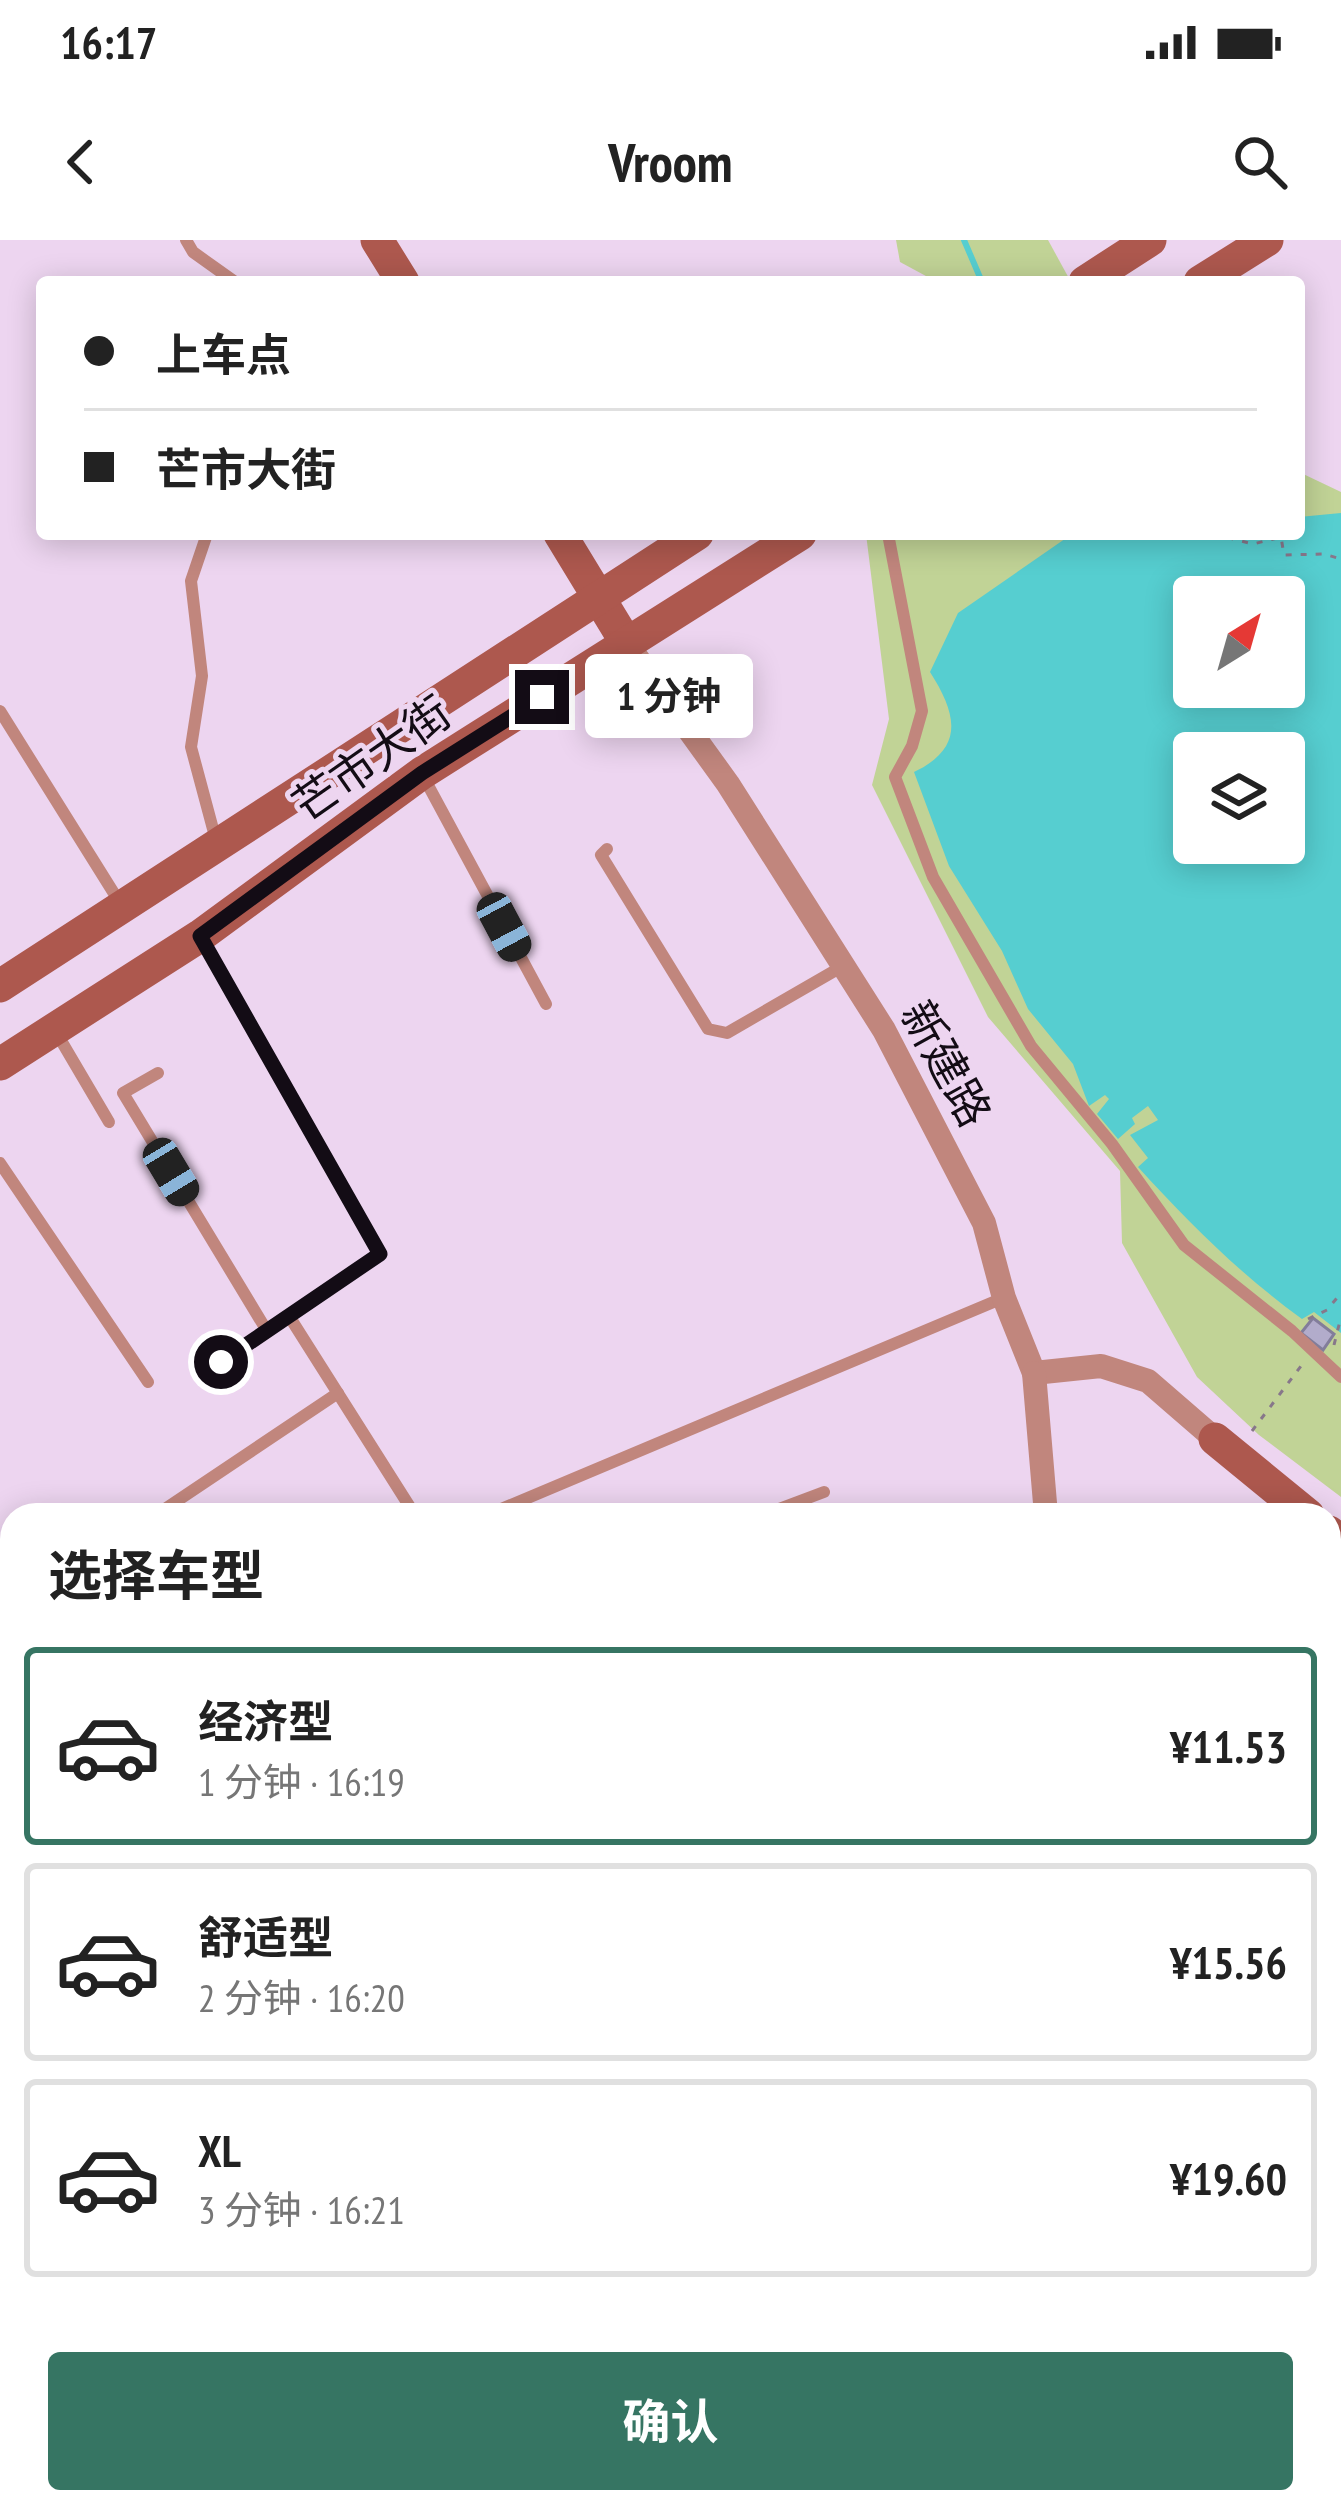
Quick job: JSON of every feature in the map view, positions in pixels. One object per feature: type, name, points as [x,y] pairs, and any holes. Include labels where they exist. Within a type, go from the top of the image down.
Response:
[{"type":"main road","points":[[377,240],[400,276]]},
{"type":"main road","points":[[1094,276],[1150,240]]},
{"type":"main road","points":[[1210,276],[1268,240]]},
{"type":"main road","points":[[564,540],[627,644]]},
{"type":"main road","name":"芒市大街","points":[[0,986],[688,540]]},
{"type":"main road","name":"芒市大街","points":[[0,1064],[200,936],[422,773],[791,540]]},
{"type":"main road","points":[[1225,1447],[1294,1503]]},
{"type":"street","name":"新建路","points":[[627,644],[728,784],[884,1030],[984,1223],[1004,1298],[1034,1373],[1045,1503]]},
{"type":"street","points":[[1034,1373],[1101,1366],[1148,1381],[1225,1447]]},
{"type":"lane","points":[[185,240],[193,252],[227,276]]},
{"type":"lane","points":[[205,540],[191,580],[202,676],[191,747],[217,845]]},
{"type":"lane","points":[[889,540],[922,711],[896,777],[933,877],[1031,1046],[1112,1144],[1184,1245],[1341,1377]]},
{"type":"lane","points":[[0,711],[124,909]]},
{"type":"lane","points":[[422,773],[546,1004]]},
{"type":"lane","points":[[607,849],[601,855],[708,1029],[717,1034],[727,1033],[843,966]]},
{"type":"lane","points":[[200,936],[380,1254],[221,1362]]},
{"type":"lane","points":[[55,1031],[110,1122]]},
{"type":"lane","points":[[158,1073],[123,1093],[267,1331]]},
{"type":"lane","points":[[0,1163],[148,1382]]},
{"type":"lane","points":[[525,1503],[1004,1298]]},
{"type":"lane","points":[[289,1316],[407,1503]]},
{"type":"lane","points":[[174,1503],[338,1394]]},
{"type":"lane","points":[[795,1503],[824,1492]]},
{"type":"path","points":[[1236,540],[1252,544],[1271,540]]},
{"type":"path","points":[[1281,540],[1284,555],[1324,554],[1341,559]]},
{"type":"path","points":[[1314,1316],[1341,1294]]},
{"type":"path","points":[[1336,1333],[1341,1317]]},
{"type":"path","points":[[1225,1447],[1312,1351]]},
{"type":"shaded area","points":[[896,240],[1048,240],[1068,276],[926,276],[900,262]]},
{"type":"shaded area","points":[[1305,475],[1341,492],[1341,1497],[1259,1435],[1197,1377],[1122,1243],[1120,1171],[988,1017],[872,785],[889,719],[867,540],[1305,540]]},
{"type":"shaded area","points":[[1341,513],[1341,1333],[1314,1312],[1302,1319],[1196,1228],[1138,1167],[1148,1158],[1130,1135],[1158,1120],[1148,1106],[1132,1118],[1135,1124],[1118,1139],[1097,1114],[1109,1099],[1105,1095],[1089,1106],[1073,1064],[1028,1009],[1002,951],[949,866],[914,772],[942,752],[951,729],[946,702],[930,672],[958,613],[1063,540],[1305,540],[1305,516]]},
{"type":"building","points":[[1313,1318],[1334,1334],[1323,1350],[1301,1333]]},
{"type":"waterway","points":[[964,240],[979,276]]},
{"type":"route","points":[[221,1362],[380,1254],[200,936],[422,773],[542,697]]}]
